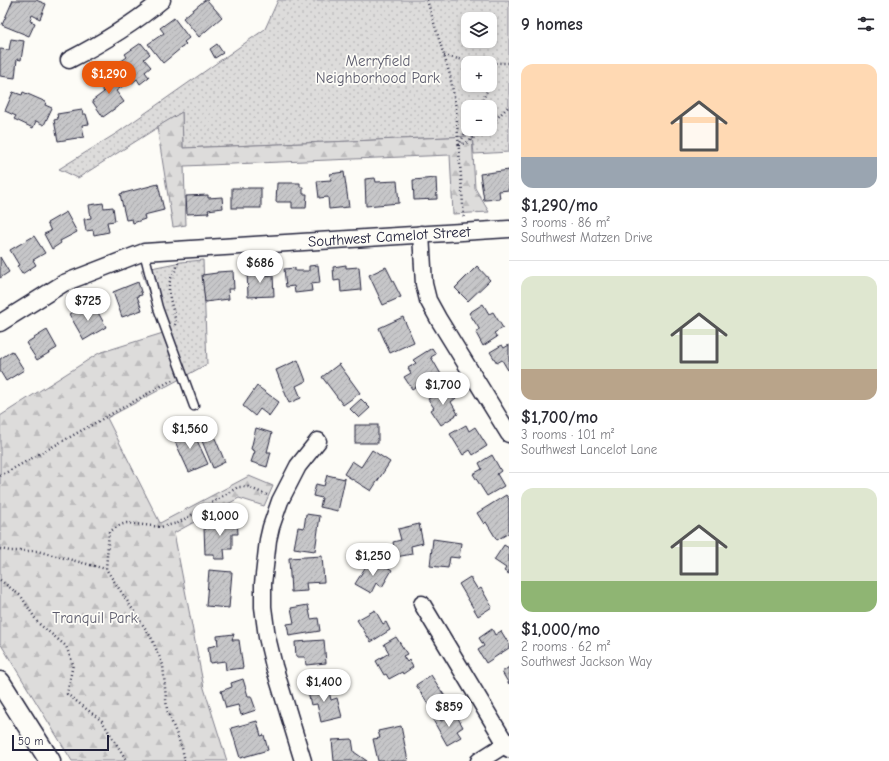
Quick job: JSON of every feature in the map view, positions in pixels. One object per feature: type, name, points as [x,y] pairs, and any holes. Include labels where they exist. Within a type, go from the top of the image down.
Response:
[{"type":"street","points":[[69,60],[100,45],[119,33],[140,19],[162,0]]},
{"type":"street","name":"Southwest Camelot Street","points":[[0,324],[64,283],[144,252],[509,229]]},
{"type":"street","points":[[421,234],[424,284],[428,300],[509,434]]},
{"type":"street","points":[[303,761],[274,666],[267,637],[263,607],[263,584],[271,527],[280,501],[298,466],[318,441]]},
{"type":"street","points":[[422,604],[508,745],[479,761]]},
{"type":"street","points":[[0,682],[50,761]]},
{"type":"lane","points":[[144,252],[158,308],[194,406]]},
{"type":"path","points":[[428,0],[450,75],[456,108],[465,231]]},
{"type":"path","points":[[444,55],[461,59]]},
{"type":"path","points":[[497,63],[509,63]]},
{"type":"path","points":[[497,118],[509,106]]},
{"type":"path","points":[[459,145],[464,136]]},
{"type":"path","points":[[459,145],[468,142],[476,136]]},
{"type":"path","points":[[167,334],[174,327],[176,322],[169,286],[178,266],[180,250]]},
{"type":"path","points":[[0,476],[182,375]]},
{"type":"path","points":[[185,761],[182,748],[167,710],[163,665],[151,637],[106,569],[109,532],[120,525],[127,523],[162,527],[178,523],[238,487],[248,487],[280,501]]},
{"type":"path","points":[[0,549],[11,551],[37,551],[106,569]]},
{"type":"path","points":[[0,580],[21,596],[38,623],[66,646],[73,664],[67,694],[102,721],[127,761]]},
{"type":"green space","name":"Merryfield Neighborhood Park","points":[[278,0],[509,0],[509,152],[474,154],[472,136],[183,148],[182,112],[78,178],[59,169],[117,133],[265,29]]},
{"type":"green space","points":[[182,112],[183,148],[472,136],[475,188],[489,212],[453,214],[450,155],[184,166],[186,225],[173,227],[157,127]]},
{"type":"green space","points":[[203,260],[207,364],[180,379],[141,270],[181,262]]},
{"type":"green space","name":"Tranquil Park","points":[[163,333],[180,379],[107,418],[160,523],[249,476],[273,486],[264,506],[239,498],[174,533],[204,688],[227,761],[72,761],[0,643],[0,416],[99,353]]},
{"type":"building","points":[[13,0],[36,0],[46,4],[40,19],[32,15],[30,21],[35,23],[29,36],[2,25]]},
{"type":"building","points":[[207,0],[222,17],[199,37],[183,18]]},
{"type":"building","points":[[174,18],[189,38],[184,42],[186,44],[163,63],[148,44],[164,33],[160,28]]},
{"type":"building","points":[[11,39],[24,41],[21,60],[17,59],[15,78],[0,76],[0,49],[9,50]]},
{"type":"building","points":[[141,43],[150,54],[144,59],[151,67],[145,72],[149,77],[140,84],[137,79],[131,84],[119,69],[122,66],[120,62],[127,57],[125,54]]},
{"type":"building","points":[[217,44],[223,53],[215,58],[210,49]]},
{"type":"building","points":[[113,72],[123,86],[116,91],[124,102],[103,117],[92,101],[104,92],[98,83]]},
{"type":"building","points":[[13,92],[22,95],[23,92],[46,102],[45,105],[52,108],[44,125],[36,121],[33,128],[14,119],[16,116],[5,111]]},
{"type":"building","points":[[82,110],[83,114],[86,114],[89,124],[82,125],[84,137],[58,141],[54,120],[58,119],[57,114]]},
{"type":"building","points":[[509,170],[509,190],[499,191],[500,199],[484,200],[480,174]]},
{"type":"building","points":[[344,172],[349,207],[329,209],[328,197],[319,198],[317,181],[331,180],[330,174]]},
{"type":"building","points":[[375,178],[376,182],[397,181],[399,203],[366,206],[365,179]]},
{"type":"building","points":[[436,178],[437,199],[414,200],[413,180]]},
{"type":"building","points":[[277,183],[300,183],[300,187],[303,187],[303,194],[307,194],[306,208],[292,208],[292,202],[276,202]]},
{"type":"building","points":[[158,184],[164,210],[144,215],[145,219],[133,223],[132,219],[126,220],[120,194]]},
{"type":"building","points":[[232,188],[261,188],[261,208],[232,208]]},
{"type":"building","points":[[208,195],[208,198],[222,197],[223,208],[208,210],[209,213],[187,214],[186,196]]},
{"type":"building","points":[[103,203],[104,208],[113,207],[115,221],[107,222],[109,232],[94,235],[93,230],[86,231],[84,219],[91,218],[89,205]]},
{"type":"building","points":[[66,212],[77,232],[60,241],[61,243],[52,249],[44,234],[51,231],[47,223]]},
{"type":"building","points":[[34,236],[45,253],[33,260],[36,265],[22,274],[17,266],[19,265],[10,250]]},
{"type":"building","points":[[0,257],[9,272],[0,278]]},
{"type":"building","points":[[318,265],[320,283],[311,284],[312,291],[295,293],[294,286],[286,287],[284,269],[295,268],[295,271],[309,271],[309,266]]},
{"type":"building","points":[[346,265],[346,268],[359,267],[361,290],[341,292],[340,280],[334,281],[333,267]]},
{"type":"building","points":[[477,266],[490,280],[468,301],[455,288]]},
{"type":"building","points":[[386,267],[401,297],[383,305],[369,275]]},
{"type":"building","points":[[247,270],[262,270],[263,276],[273,275],[274,296],[248,297]]},
{"type":"building","points":[[233,271],[234,289],[228,289],[229,299],[205,302],[202,275]]},
{"type":"building","points":[[138,282],[142,295],[137,296],[142,310],[122,317],[113,292]]},
{"type":"building","points":[[483,304],[489,314],[493,312],[503,328],[494,333],[497,337],[483,346],[476,333],[480,330],[469,313]]},
{"type":"building","points":[[94,305],[106,327],[84,340],[69,314],[81,308],[83,311]]},
{"type":"building","points":[[403,317],[414,342],[390,353],[379,328]]},
{"type":"building","points":[[47,330],[57,348],[37,360],[26,343]]},
{"type":"building","points":[[502,345],[504,348],[509,345],[509,372],[502,360],[497,363],[490,352]]},
{"type":"building","points":[[432,348],[436,354],[431,357],[442,376],[429,384],[426,380],[412,389],[404,377],[411,373],[408,368],[416,363],[413,360]]},
{"type":"building","points":[[12,351],[24,370],[6,381],[0,371],[0,359]]},
{"type":"building","points":[[298,360],[306,381],[296,386],[301,398],[289,403],[276,370]]},
{"type":"building","points":[[339,364],[360,393],[343,405],[322,377]]},
{"type":"building","points":[[257,386],[279,402],[269,416],[260,409],[255,416],[243,406]]},
{"type":"building","points":[[447,388],[450,393],[453,392],[456,398],[451,402],[458,414],[441,425],[431,410],[434,408],[428,399]]},
{"type":"building","points":[[361,399],[370,408],[359,418],[350,409]]},
{"type":"building","points":[[355,425],[378,425],[378,443],[355,443]]},
{"type":"building","points":[[466,425],[469,431],[475,427],[487,446],[473,455],[470,450],[463,455],[450,434]]},
{"type":"building","points":[[188,428],[192,436],[194,434],[208,464],[189,472],[172,435]]},
{"type":"building","points":[[256,428],[272,433],[267,452],[271,452],[267,467],[251,462],[255,451],[251,449]]},
{"type":"building","points":[[212,431],[225,462],[213,468],[200,436]]},
{"type":"building","points":[[372,450],[390,462],[371,491],[344,474],[352,461],[361,467]]},
{"type":"building","points":[[492,455],[501,471],[497,474],[504,486],[487,496],[473,474],[482,469],[479,463]]},
{"type":"building","points":[[327,475],[345,479],[338,511],[320,507],[322,498],[313,496],[316,484],[324,486]]},
{"type":"building","points":[[506,495],[509,499],[509,533],[497,540],[486,522],[484,524],[477,513]]},
{"type":"building","points":[[228,513],[229,520],[237,519],[238,534],[232,534],[232,549],[224,549],[225,559],[214,559],[214,554],[205,554],[204,528],[218,527],[218,514]]},
{"type":"building","points":[[306,514],[320,516],[315,551],[294,548],[298,527],[304,528]]},
{"type":"building","points":[[419,524],[423,543],[411,546],[412,554],[396,557],[393,542],[401,540],[398,529]]},
{"type":"building","points":[[433,539],[461,543],[459,558],[450,557],[448,568],[430,566]]},
{"type":"building","points":[[504,545],[509,548],[509,574],[504,571],[506,568],[494,560]]},
{"type":"building","points":[[322,556],[324,582],[306,583],[307,591],[291,592],[289,558]]},
{"type":"building","points":[[368,563],[377,568],[380,563],[392,570],[382,587],[376,583],[371,593],[355,584]]},
{"type":"building","points":[[209,570],[232,572],[229,608],[206,606]]},
{"type":"building","points":[[470,577],[478,590],[481,588],[492,607],[478,616],[459,584]]},
{"type":"building","points":[[308,605],[311,619],[318,618],[320,631],[289,636],[287,624],[294,623],[291,608]]},
{"type":"building","points":[[375,610],[383,624],[386,622],[390,630],[371,642],[357,620]]},
{"type":"building","points":[[492,629],[495,635],[501,631],[509,644],[509,648],[486,663],[478,650],[484,646],[479,638]]},
{"type":"building","points":[[234,634],[232,640],[239,640],[243,668],[226,670],[225,661],[210,663],[208,647],[218,645],[217,636]]},
{"type":"building","points":[[396,637],[407,654],[403,656],[407,662],[409,660],[413,667],[403,674],[402,672],[389,679],[386,674],[384,675],[376,661],[389,653],[384,644]]},
{"type":"building","points":[[324,640],[326,663],[306,665],[305,657],[296,657],[295,642]]},
{"type":"building","points":[[509,667],[509,684],[502,672]]},
{"type":"building","points":[[431,675],[446,698],[431,708],[416,685]]},
{"type":"building","points":[[243,679],[248,696],[251,696],[256,710],[241,715],[238,705],[226,708],[221,691],[232,687],[231,683]]},
{"type":"building","points":[[327,683],[331,700],[337,698],[342,717],[321,722],[317,704],[311,705],[307,688]]},
{"type":"building","points":[[455,713],[463,727],[457,731],[461,737],[447,745],[433,720],[438,716],[441,721]]},
{"type":"building","points":[[257,721],[261,736],[264,735],[268,750],[240,758],[231,728]]},
{"type":"building","points":[[401,726],[408,761],[378,761],[373,739],[380,738],[378,731]]},
{"type":"building","points":[[352,739],[354,752],[367,761],[334,761],[332,740]]}]
